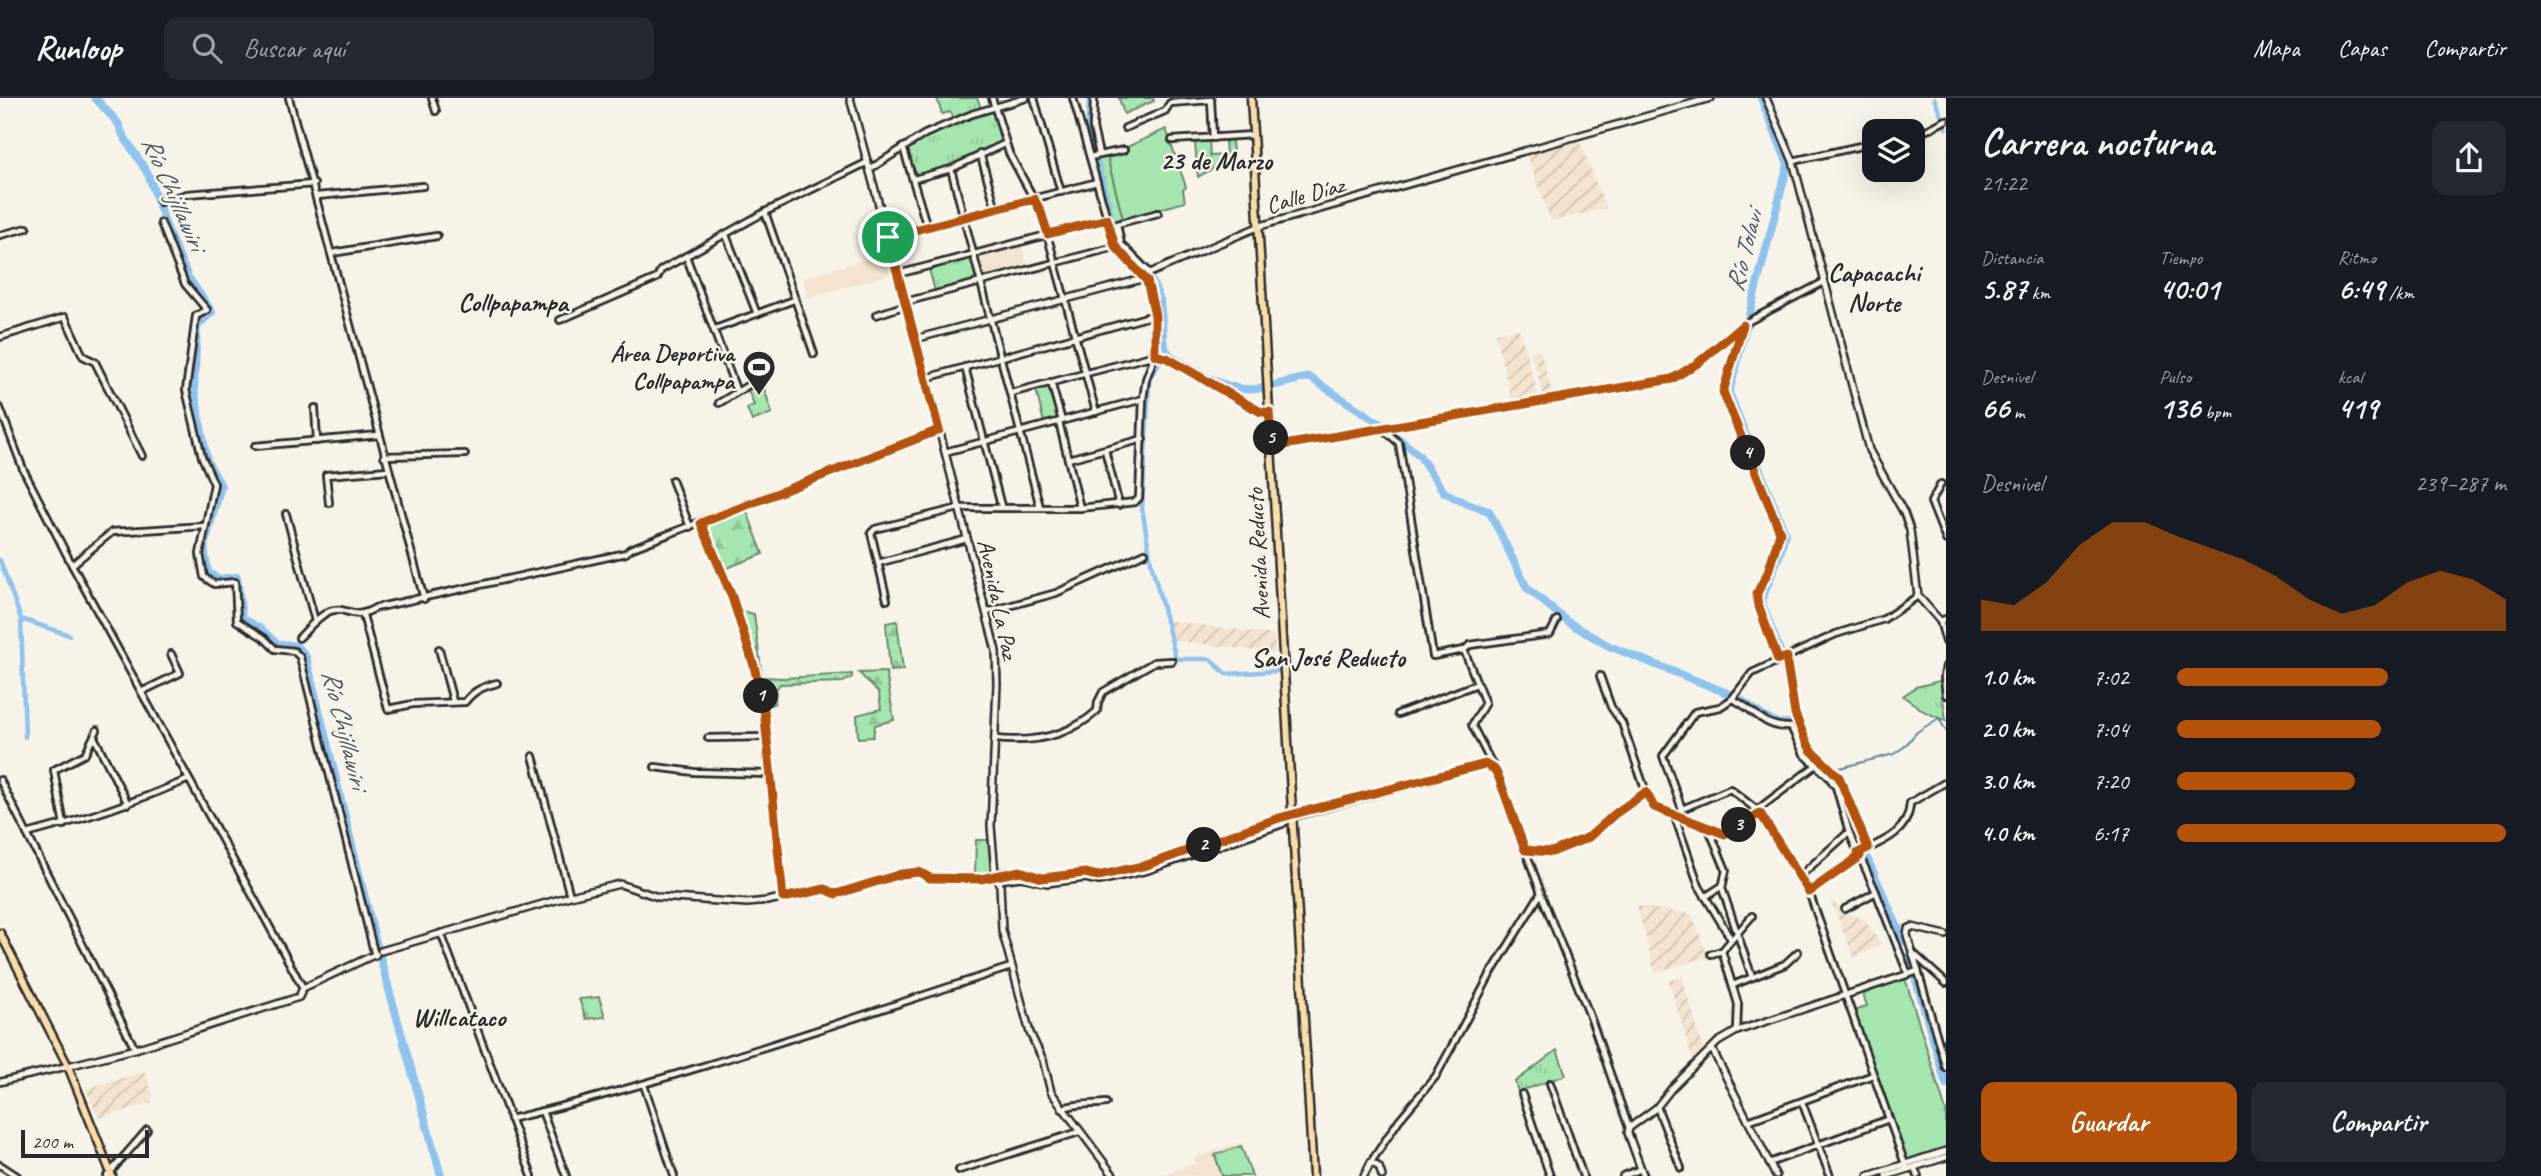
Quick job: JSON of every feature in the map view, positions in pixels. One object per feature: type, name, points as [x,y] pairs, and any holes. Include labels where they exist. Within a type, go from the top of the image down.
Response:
[{"type":"main road","name":"Avenida Reducto","points":[[1251,98],[1312,1176]]},
{"type":"main road","points":[[0,933],[68,1066],[110,1175]]},
{"type":"street","points":[[289,98],[424,598]]},
{"type":"street","points":[[432,98],[436,111]]},
{"type":"street","name":"Avenida La Paz","points":[[850,98],[996,651],[991,826],[1002,930],[1011,967],[1030,1033],[1043,1060],[1051,1092],[1114,1176]]},
{"type":"street","points":[[992,98],[1005,144],[1041,212],[1096,412]]},
{"type":"street","points":[[560,320],[657,278],[661,270],[765,212],[869,166],[925,134],[1026,98]]},
{"type":"street","points":[[1034,98],[1061,192]]},
{"type":"street","points":[[1073,98],[1115,247],[1147,275]]},
{"type":"street","name":"Calle Díaz","points":[[915,339],[1147,275],[1260,226],[1711,98]]},
{"type":"street","points":[[1766,98],[1793,161],[1869,450],[1910,530],[1918,596],[1943,620],[1946,642]]},
{"type":"street","points":[[1125,128],[1165,111],[1170,103],[1211,99],[1213,138]]},
{"type":"street","points":[[1094,100],[1093,128],[1099,154]]},
{"type":"street","points":[[1925,131],[1946,120]]},
{"type":"street","points":[[1172,140],[1253,135]]},
{"type":"street","points":[[914,179],[951,169],[980,153],[1005,144]]},
{"type":"street","points":[[1793,161],[1862,146]]},
{"type":"street","points":[[903,147],[927,227]]},
{"type":"street","points":[[1090,157],[1124,150]]},
{"type":"street","points":[[980,153],[996,209]]},
{"type":"street","points":[[951,169],[1040,507]]},
{"type":"street","points":[[888,237],[1097,182]]},
{"type":"street","points":[[160,202],[187,194],[314,184]]},
{"type":"street","points":[[317,196],[423,186]]},
{"type":"street","points":[[765,212],[814,354]]},
{"type":"street","points":[[887,600],[871,533],[875,529],[959,508],[1080,508],[1119,505],[1135,502],[1139,498],[1143,399],[1146,379],[1155,355],[1155,315],[1147,275],[1121,244],[1116,224],[1158,213]]},
{"type":"street","points":[[898,274],[1107,219]]},
{"type":"street","points":[[162,223],[185,284],[207,310],[196,316],[193,327],[193,349],[186,390],[202,457],[214,484],[200,554],[204,577],[214,584],[234,582],[237,621],[264,638],[275,649],[293,651],[300,657],[377,954]]},
{"type":"street","points":[[0,235],[27,228]]},
{"type":"street","points":[[726,235],[757,314]]},
{"type":"street","points":[[332,254],[437,236]]},
{"type":"street","points":[[876,315],[980,282],[1115,247]]},
{"type":"street","points":[[687,256],[737,392]]},
{"type":"street","points":[[1272,447],[1672,379],[1698,363],[1749,321],[1824,282]]},
{"type":"street","points":[[715,329],[794,300]]},
{"type":"street","points":[[926,378],[1155,315]]},
{"type":"street","points":[[0,337],[65,317],[83,356],[95,362],[142,456]]},
{"type":"street","points":[[1743,325],[1723,392],[1780,532],[1768,572],[1757,593],[1757,601],[1778,660]]},
{"type":"street","points":[[1011,393],[1155,355],[1167,358],[1261,412],[1269,412]]},
{"type":"street","points":[[965,367],[1001,506]]},
{"type":"street","points":[[719,402],[757,380]]},
{"type":"street","points":[[1051,382],[1080,508]]},
{"type":"street","points":[[945,452],[1143,399]]},
{"type":"street","points":[[0,408],[23,469],[72,565],[187,780],[303,988]]},
{"type":"street","points":[[315,408],[317,441]]},
{"type":"street","points":[[1382,429],[1399,443],[1433,656],[1464,650],[1470,645],[1550,634],[1557,620]]},
{"type":"street","points":[[299,638],[315,621],[331,611],[340,610],[363,615],[375,608],[626,553],[630,549],[939,430]]},
{"type":"street","points":[[255,446],[379,435]]},
{"type":"street","points":[[1068,459],[1143,439]]},
{"type":"street","points":[[1105,450],[1119,505]]},
{"type":"street","points":[[384,456],[465,454]]},
{"type":"street","points":[[329,503],[326,475],[388,470]]},
{"type":"street","points":[[672,480],[690,527]]},
{"type":"street","points":[[1941,484],[1931,502],[1946,540]]},
{"type":"street","points":[[286,514],[315,621]]},
{"type":"street","points":[[701,523],[732,597],[754,666],[764,709],[783,898]]},
{"type":"street","points":[[72,565],[111,532],[205,526]]},
{"type":"street","points":[[878,563],[967,538]]},
{"type":"street","points":[[987,612],[1056,593],[1145,553]]},
{"type":"street","points":[[1682,809],[1662,756],[1695,712],[1720,707],[1732,699],[1752,673],[1836,634],[1884,619],[1918,596]]},
{"type":"street","points":[[363,615],[388,709],[465,702],[471,693],[497,682]]},
{"type":"street","points":[[439,649],[453,701]]},
{"type":"street","points":[[1464,650],[1485,703],[1472,725],[1495,770],[1591,1019],[1643,1173],[1623,1176]]},
{"type":"street","points":[[141,692],[180,673],[171,654]]},
{"type":"street","points":[[1787,657],[1795,714],[1805,739],[1811,750],[1839,777],[1868,848]]},
{"type":"street","points":[[995,739],[1037,739],[1077,727],[1097,711],[1103,692],[1154,663],[1172,661]]},
{"type":"street","points":[[1946,666],[1946,695]]},
{"type":"street","points":[[1600,676],[1611,707],[1622,723],[1646,792],[1654,807],[1675,816],[1725,834],[1815,766]]},
{"type":"street","points":[[1398,714],[1477,684]]},
{"type":"street","points":[[1732,699],[1772,726],[1791,727],[1804,754],[1836,787],[1849,832],[1908,974]]},
{"type":"street","points":[[64,825],[54,770],[85,754],[97,730]]},
{"type":"street","points":[[94,737],[128,804]]},
{"type":"street","points":[[708,738],[766,737]]},
{"type":"street","points":[[533,756],[570,896]]},
{"type":"street","points":[[0,1082],[135,1049],[299,997],[303,988],[377,954],[441,933],[620,884],[658,897],[747,903],[825,889],[836,894],[901,874],[919,872],[930,878],[1021,877],[1047,883],[1074,877],[1099,881],[1282,824],[1291,817],[1485,764],[1495,770]]},
{"type":"street","points":[[655,768],[770,774]]},
{"type":"street","points":[[0,780],[135,1049]]},
{"type":"street","points":[[27,834],[128,804],[187,780]]},
{"type":"street","points":[[1809,892],[1868,848],[1894,836],[1910,814],[1910,803],[1946,782]]},
{"type":"street","points":[[1675,816],[1682,809],[1730,789],[1758,811],[1809,892],[1905,1167]]},
{"type":"street","points":[[1525,850],[1552,852],[1589,837],[1616,813],[1646,792]]},
{"type":"street","points":[[1675,816],[1705,897],[1731,939]]},
{"type":"street","points":[[1709,829],[1726,870],[1722,885],[1736,935],[1752,977]]},
{"type":"street","points":[[1800,876],[1849,832]]},
{"type":"street","points":[[1705,897],[1722,885]]},
{"type":"street","points":[[1845,909],[1876,892]]},
{"type":"street","points":[[1364,1176],[1399,1120],[1436,1076],[1490,975],[1541,893]]},
{"type":"street","points":[[1711,954],[1722,951],[1752,916]]},
{"type":"street","points":[[1946,935],[1912,927],[1908,929],[1907,935],[1943,1046],[1946,1068]]},
{"type":"street","points":[[441,933],[533,1176]]},
{"type":"street","points":[[1901,952],[1912,950]]},
{"type":"street","points":[[1912,950],[1946,983]]},
{"type":"street","points":[[1722,951],[1738,1004],[1737,1031]]},
{"type":"street","points":[[1733,985],[1785,964],[1798,952]]},
{"type":"street","points":[[510,1119],[644,1085],[1011,967]]},
{"type":"street","points":[[1629,1128],[1657,1107],[1671,1088],[1712,1049],[1737,1031],[1918,971]]},
{"type":"street","points":[[1712,1049],[1776,1176]]},
{"type":"street","points":[[1747,1121],[1873,1075]]},
{"type":"street","points":[[1550,1083],[1583,1176]]},
{"type":"street","points":[[644,1085],[674,1176]]},
{"type":"street","points":[[1522,1094],[1550,1176]]},
{"type":"street","points":[[1802,1102],[1830,1176]]},
{"type":"street","points":[[1062,1109],[1069,1105],[1106,1103]]},
{"type":"street","points":[[1657,1107],[1681,1168]]},
{"type":"street","points":[[542,1111],[566,1176]]},
{"type":"street","points":[[1769,1163],[1889,1119]]},
{"type":"street","points":[[110,1175],[148,1130]]},
{"type":"street","points":[[959,1170],[1079,1132]]},
{"type":"street","points":[[1886,1176],[1946,1151]]},
{"type":"street","points":[[1868,1176],[1914,1167],[1946,1157]]},
{"type":"street","points":[[1371,1162],[1379,1167],[1382,1176]]},
{"type":"street","points":[[0,1165],[17,1176]]},
{"type":"street","points":[[1914,1167],[1918,1176]]},
{"type":"shaded area","points":[[1579,140],[1606,208],[1551,221],[1526,153]]},
{"type":"shaded area","points":[[1022,245],[1027,266],[982,277],[977,257]]},
{"type":"shaded area","points":[[887,253],[893,273],[809,298],[803,278]]},
{"type":"shaded area","points":[[1519,329],[1539,398],[1512,402],[1495,333]]},
{"type":"shaded area","points":[[1540,349],[1553,397],[1545,399],[1531,352]]},
{"type":"shaded area","points":[[1165,620],[1274,635],[1275,653],[1170,640]]},
{"type":"shaded area","points":[[1831,901],[1844,912],[1865,920],[1881,945],[1854,957]]},
{"type":"shaded area","points":[[1637,906],[1692,914],[1708,957],[1655,972]]},
{"type":"shaded area","points":[[1682,977],[1703,1048],[1693,1062],[1669,981]]},
{"type":"shaded area","points":[[145,1071],[152,1093],[151,1103],[98,1118],[86,1089]]},
{"type":"shaded area","points":[[1242,1142],[1254,1176],[1160,1176],[1196,1163],[1193,1158]]},
{"type":"green space","points":[[937,98],[977,98],[981,108],[953,119],[950,112],[942,114]]},
{"type":"green space","points":[[1119,98],[1153,98],[1154,101],[1124,114]]},
{"type":"green space","points":[[992,110],[1001,142],[949,167],[927,174],[916,174],[906,148],[927,135]]},
{"type":"green space","points":[[1166,129],[1186,187],[1183,190],[1185,202],[1123,219],[1107,156],[1128,150],[1127,147]]},
{"type":"green space","points":[[1232,140],[1233,153],[1218,166],[1198,177],[1195,143],[1209,141],[1210,156],[1226,155],[1225,141]]},
{"type":"green space","points":[[1107,156],[1123,219],[1111,229],[1092,158]]},
{"type":"green space","points":[[969,259],[977,278],[935,291],[929,269]]},
{"type":"green space","name":"Área Deportiva Collpapampa","points":[[762,382],[772,413],[752,421],[747,408],[754,405],[748,390]]},
{"type":"green space","points":[[1050,386],[1059,419],[1044,423],[1036,390]]},
{"type":"green space","points":[[746,509],[763,554],[722,570],[704,526]]},
{"type":"green space","points":[[738,610],[754,614],[762,677],[852,674],[852,677],[843,682],[780,684],[776,690],[775,703],[766,707]]},
{"type":"green space","points":[[897,621],[903,670],[890,671],[886,623]]},
{"type":"green space","points":[[886,672],[894,720],[875,725],[873,737],[858,738],[857,715],[881,709],[879,693],[859,673]]},
{"type":"green space","points":[[1939,681],[1946,721],[1925,712],[1903,696],[1916,687]]},
{"type":"green space","points":[[976,840],[989,840],[992,874],[975,875]]},
{"type":"green space","points":[[1905,978],[1946,1111],[1946,1148],[1906,1160],[1854,1011],[1867,1006],[1863,994]]},
{"type":"green space","points":[[599,997],[605,1017],[586,1019],[579,999]]},
{"type":"green space","points":[[1557,1050],[1566,1075],[1518,1092],[1515,1082]]},
{"type":"green space","points":[[1241,1146],[1252,1176],[1222,1176],[1215,1155]]},
{"type":"waterway","name":"Río Chijllawiri","points":[[95,98],[118,123],[148,174],[170,237],[188,277],[212,312],[197,326],[194,388],[207,461],[221,486],[204,547],[208,573],[219,579],[237,577],[242,618],[261,629],[277,644],[294,646],[306,657],[375,939],[441,1176]]},
{"type":"waterway","points":[[1091,98],[1089,134],[1094,151]]},
{"type":"waterway","name":"Río Tolavi","points":[[1761,98],[1788,164],[1729,393],[1785,533],[1780,554],[1761,601],[1780,651]]},
{"type":"waterway","points":[[1934,98],[1942,117]]},
{"type":"waterway","points":[[1095,159],[1118,245],[1145,272]]},
{"type":"waterway","points":[[1150,277],[1160,300],[1164,347],[1170,355],[1202,375],[1226,385],[1262,388]]},
{"type":"waterway","points":[[1162,360],[1150,377],[1149,384],[1142,508],[1151,562],[1176,659],[1210,659],[1226,674],[1277,671]]},
{"type":"waterway","points":[[1275,385],[1309,377],[1381,424],[1419,455],[1444,492],[1467,504],[1489,511],[1527,588],[1568,622],[1609,646],[1732,695]]},
{"type":"waterway","points":[[0,560],[21,619],[25,737]]},
{"type":"waterway","points":[[21,619],[69,635]]},
{"type":"waterway","name":"Río Tolavi","points":[[1784,665],[1789,687]]},
{"type":"waterway","points":[[1739,699],[1771,721],[1795,723]]},
{"type":"waterway","name":"Río Tolavi","points":[[1792,707],[1803,743],[1809,752],[1831,770],[1838,782],[1865,854],[1904,941]]},
{"type":"waterway","points":[[1832,770],[1894,754],[1917,732],[1939,718],[1946,731]]},
{"type":"waterway","name":"Río Tolavi","points":[[1909,956],[1946,1084]]},
{"type":"place","name":"Área Deportiva Collpapampa","points":[[759,397]]},
{"type":"district","name":"23 de Marzo","points":[[1216,160]]},
{"type":"district","name":"Capacachi Norte","points":[[1874,287]]},
{"type":"district","name":"Collpapampa","points":[[513,302]]},
{"type":"district","name":"San José Reducto","points":[[1328,657]]},
{"type":"district","name":"Willcataco","points":[[459,1017]]},
{"type":"route","points":[[1034,199],[1048,234],[1107,219],[1115,246],[1147,281],[1155,315],[1155,355],[1167,358],[1261,412],[1269,412],[1272,447],[1672,379],[1698,363],[1743,325],[1723,392],[1780,532],[1768,572],[1757,593],[1757,601],[1778,660],[1787,657],[1795,714],[1805,739],[1811,750],[1839,777],[1868,848],[1809,892],[1760,813],[1725,834],[1654,807],[1646,792],[1616,813],[1589,837],[1552,852],[1525,850],[1499,778],[1495,770],[1485,764],[1279,818],[1147,865],[1098,876],[1085,873],[1042,878],[1020,871],[981,879],[930,878],[919,872],[901,874],[836,894],[825,889],[783,898],[764,709],[754,666],[732,597],[701,523],[939,430],[888,237],[1034,199]]}]
